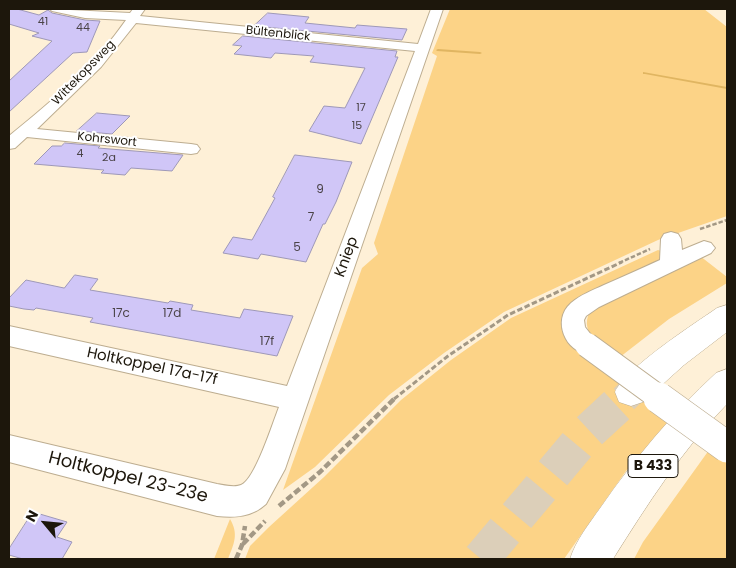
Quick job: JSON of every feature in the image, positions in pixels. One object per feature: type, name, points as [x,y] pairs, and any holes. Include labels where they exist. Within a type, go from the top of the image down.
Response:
[{"type":"highway","points":[[631,392],[673,356],[727,316]]},
{"type":"highway","name":"B 433","points":[[590,559],[661,455],[702,407],[727,383]]},
{"type":"street","name":"Bültenblick","points":[[56,9],[85,15],[136,15],[424,48]]},
{"type":"street","name":"Kniep","points":[[263,511],[260,489],[270,470],[437,9]]},
{"type":"street","name":"Wittekopsweg","points":[[9,144],[20,130],[65,94],[108,51],[136,15]]},
{"type":"street","name":"Kohrswort","points":[[20,130],[190,149]]},
{"type":"street","points":[[671,239],[671,263]]},
{"type":"street","points":[[704,248],[578,310],[572,320],[574,331],[587,345],[727,447]]},
{"type":"street","name":"Holtkoppel 17a-17f","points":[[9,336],[295,399]]},
{"type":"street","name":"Holtkoppel 23-23e","points":[[9,448],[263,511]]},
{"type":"path","points":[[242,545],[263,511],[279,506],[320,472],[395,398],[448,356],[493,325],[508,315],[551,294],[671,239],[727,220]]},
{"type":"path","points":[[236,559],[242,545],[263,511],[279,506]]},
{"type":"shaded area","points":[[450,9],[704,9],[727,27],[727,216],[658,240],[504,312],[444,353],[389,395],[315,467],[283,490],[362,268],[378,254],[374,243],[437,56],[432,53]]},
{"type":"shaded area","points":[[658,250],[661,251],[660,260],[571,306],[563,316],[566,330],[670,421],[626,471],[564,559],[245,559],[250,546],[269,527],[324,477],[401,400],[451,360],[511,318]]},
{"type":"shaded area","points":[[700,256],[727,277],[727,283],[669,319],[620,357],[600,344],[590,333],[587,327],[587,319],[590,311]]},
{"type":"shaded area","points":[[727,425],[727,559],[634,559],[643,542]]},
{"type":"shaded area","points":[[230,519],[235,534],[234,544],[228,559],[214,559]]},
{"type":"building","points":[[9,9],[17,9],[39,15],[48,10],[52,13],[85,20],[100,21],[87,52],[73,53],[9,112],[9,81],[52,41],[32,36],[39,33],[9,24]]},
{"type":"building","points":[[268,13],[309,17],[305,23],[355,28],[357,25],[407,29],[402,40],[254,26]]},
{"type":"building","points":[[243,36],[397,51],[395,57],[398,57],[361,144],[309,131],[324,106],[345,108],[365,68],[310,62],[314,56],[275,53],[271,58],[234,54],[242,46],[233,45]]},
{"type":"building","points":[[97,113],[130,116],[112,134],[77,131]]},
{"type":"building","points":[[65,143],[100,146],[98,148],[183,155],[172,171],[131,168],[125,175],[101,173],[104,170],[34,164],[52,146],[61,146]]},
{"type":"building","points":[[295,155],[352,162],[336,202],[325,224],[323,224],[306,262],[261,254],[258,259],[223,253],[233,237],[252,240],[275,198],[273,197]]},
{"type":"building","points":[[75,275],[98,279],[90,290],[168,303],[170,301],[193,305],[191,310],[240,318],[244,309],[293,316],[277,356],[90,322],[93,318],[36,308],[34,310],[9,306],[9,298],[26,280],[64,288]]},
{"type":"building","points":[[33,512],[67,522],[57,537],[72,542],[62,559],[23,559],[9,555],[9,549]]},
{"type":"waterway","points":[[438,50],[480,53]]},
{"type":"waterway","points":[[645,73],[727,88]]},
{"type":"tunnel","points":[[625,398],[631,392]]},
{"type":"tunnel","points":[[481,559],[586,434],[625,398]]}]
